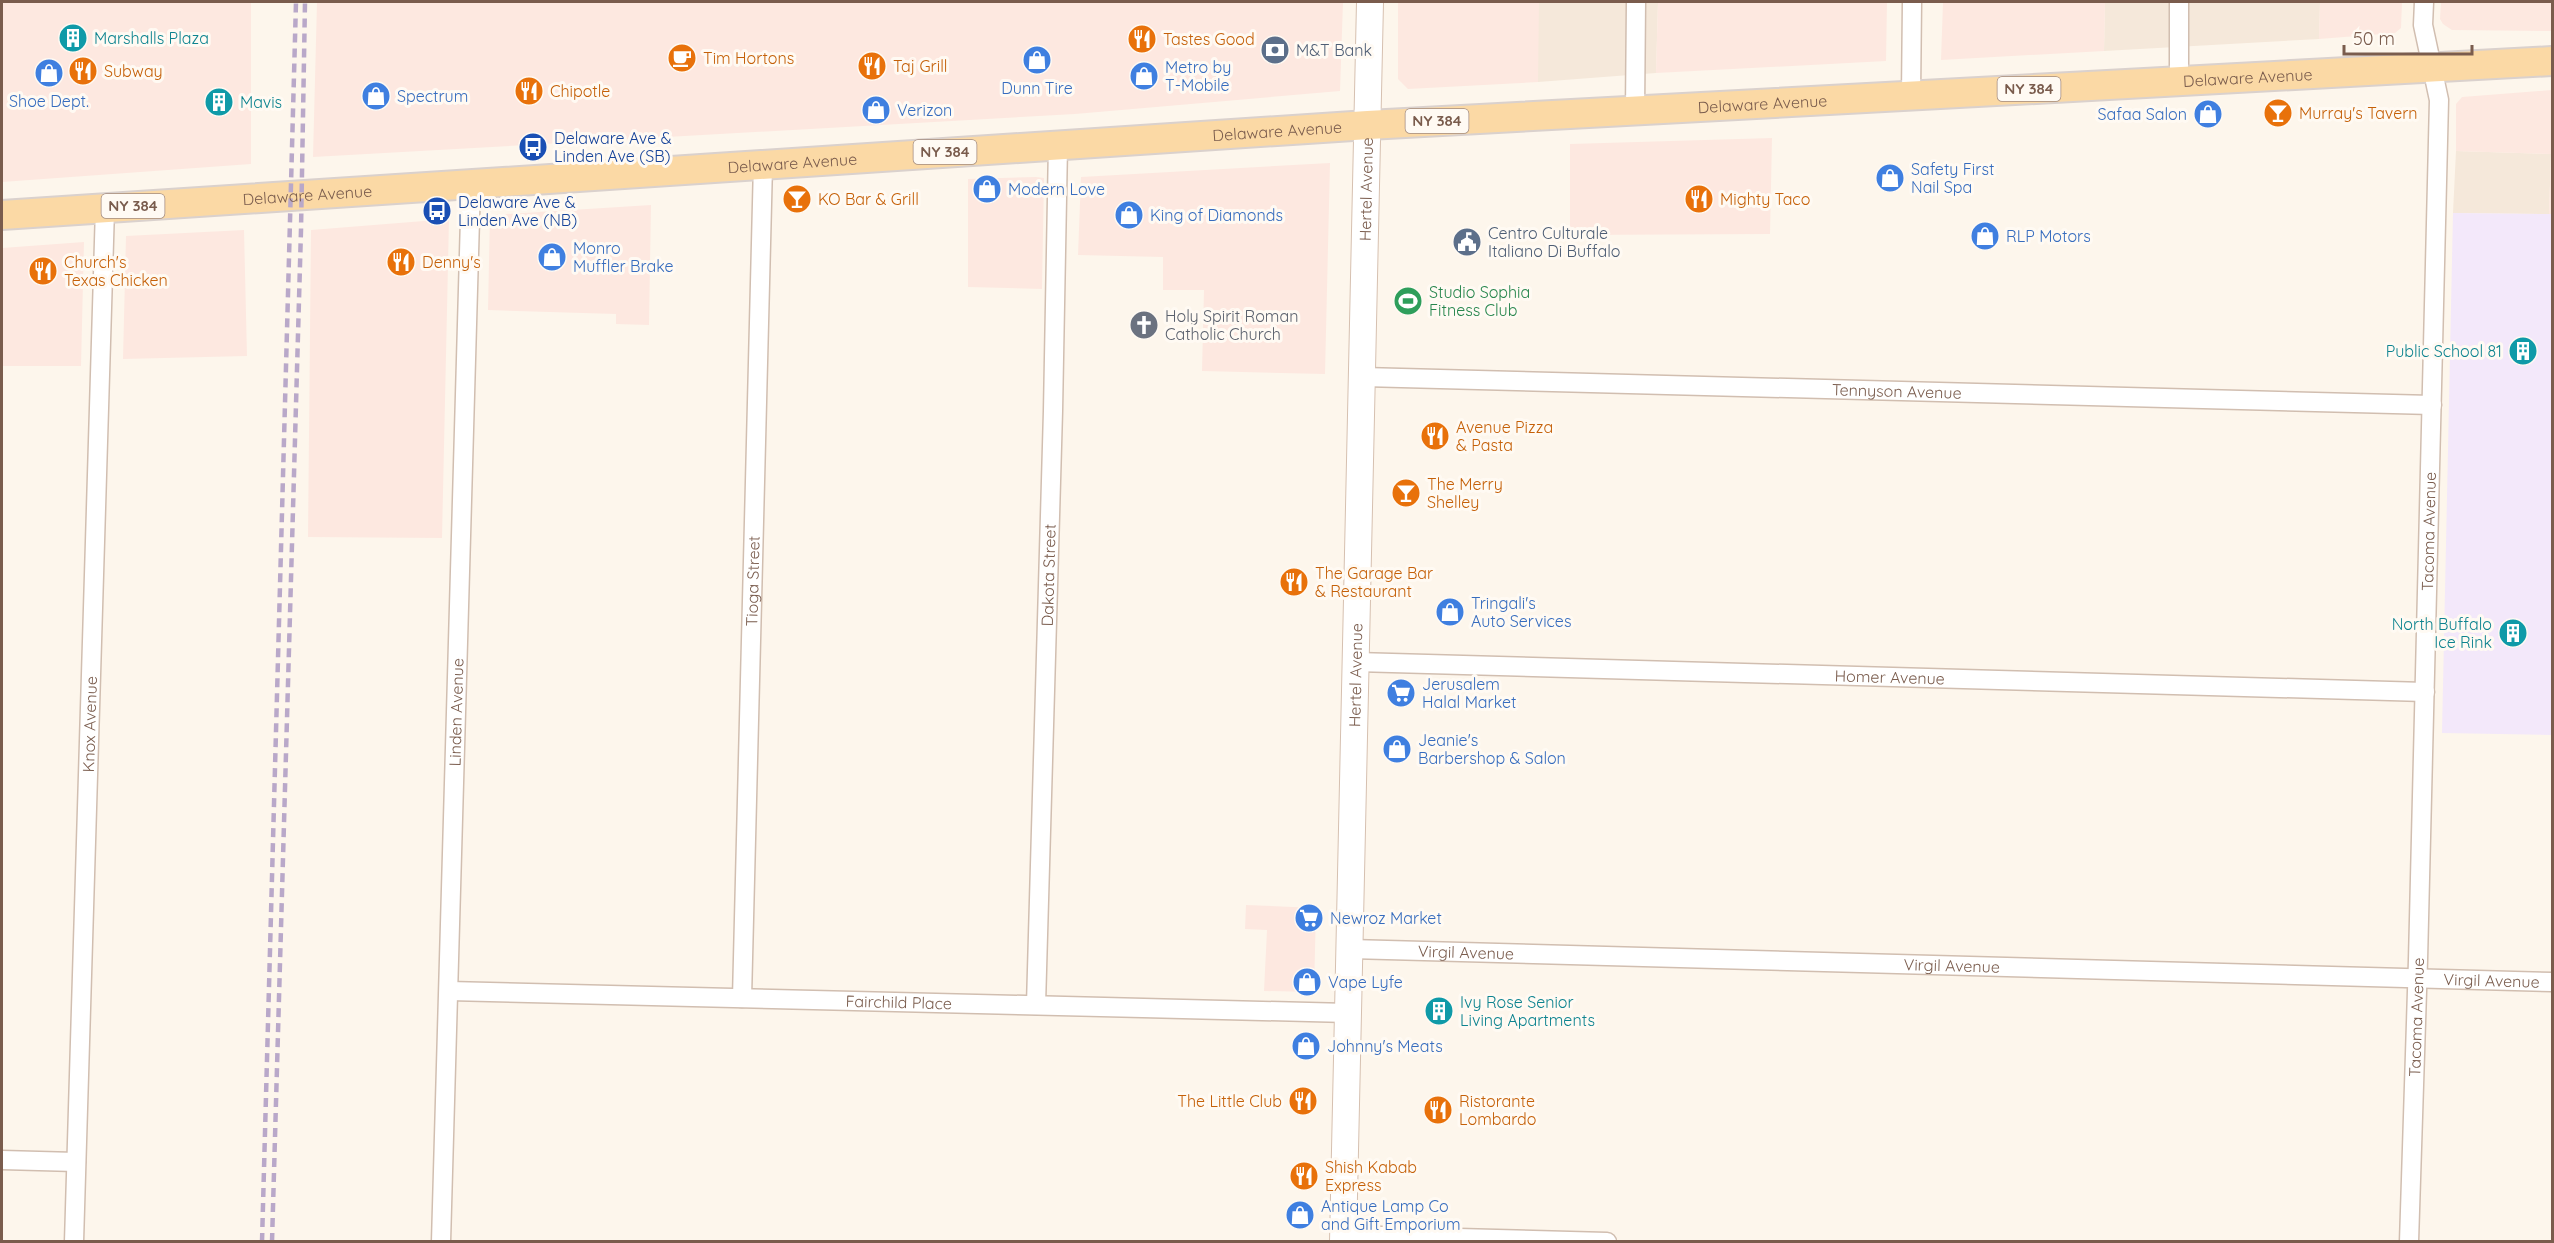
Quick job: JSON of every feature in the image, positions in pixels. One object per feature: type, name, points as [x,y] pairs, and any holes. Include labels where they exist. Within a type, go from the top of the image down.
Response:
[{"type":"main road","name":"Delaware Avenue","points":[[2,215],[1368,125],[2553,61]]},
{"type":"street","name":"Hertel Avenue","points":[[1343,1238],[1370,2]]},
{"type":"street","points":[[1635,111],[1636,2]]},
{"type":"street","points":[[1911,96],[1912,2]]},
{"type":"street","points":[[2179,2],[2179,81]]},
{"type":"street","name":"Tacoma Avenue","points":[[2409,1242],[2418,977],[2439,100],[2423,25],[2424,2]]},
{"type":"street","name":"Dakota Street","points":[[1036,1005],[1054,376],[1058,145]]},
{"type":"street","name":"Tioga Street","points":[[742,998],[763,164]]},
{"type":"street","name":"Linden Avenue","points":[[441,1242],[471,183]]},
{"type":"street","name":"Knox Avenue","points":[[74,1242],[105,208]]},
{"type":"street","name":"Tennyson Avenue","points":[[1363,377],[2432,405]]},
{"type":"street","name":"Homer Avenue","points":[[1356,662],[2425,692]]},
{"type":"street","name":"Virgil Avenue","points":[[1350,949],[2553,982]]},
{"type":"street","name":"Fairchild Place","points":[[449,991],[1348,1013]]},
{"type":"street","points":[[2,1160],[76,1162]]},
{"type":"street","points":[[1343,1238],[1607,1242]]},
{"type":"shaded area","points":[[2,2],[251,2],[251,164],[2,182]]},
{"type":"shaded area","points":[[317,2],[1343,2],[1340,91],[1075,114],[313,157]]},
{"type":"shaded area","points":[[1398,2],[1539,2],[1538,82],[1408,89],[1398,79]]},
{"type":"shaded area","points":[[1537,2],[1658,2],[1656,73],[1538,82]]},
{"type":"shaded area","points":[[1658,2],[1887,2],[1886,61],[1656,73]]},
{"type":"shaded area","points":[[1943,2],[2105,2],[2104,51],[1941,60]]},
{"type":"shaded area","points":[[2105,2],[2320,2],[2319,39],[2104,51]]},
{"type":"shaded area","points":[[2320,2],[2402,2],[2401,28],[2395,33],[2319,39]]},
{"type":"shaded area","points":[[2441,2],[2552,2],[2552,31],[2452,30],[2440,19]]},
{"type":"shaded area","points":[[2552,90],[2552,214],[2549,214],[2551,154],[2456,151],[2456,104],[2462,97]]},
{"type":"shaded area","points":[[1772,138],[1770,234],[1570,235],[1570,144]]},
{"type":"shaded area","points":[[2456,151],[2551,154],[2549,214],[2453,213]]},
{"type":"shaded area","points":[[1330,163],[1325,374],[1202,371],[1204,290],[1163,290],[1163,257],[1078,255],[1081,177]]},
{"type":"shaded area","points":[[1044,178],[1042,289],[968,287],[968,179]]},
{"type":"shaded area","points":[[651,205],[649,325],[616,324],[616,314],[488,310],[490,215]]},
{"type":"shaded area","points":[[2453,213],[2552,214],[2552,735],[2442,733]]},
{"type":"shaded area","points":[[449,219],[442,538],[308,537],[311,230]]},
{"type":"shaded area","points":[[244,230],[247,356],[123,359],[126,236]]},
{"type":"shaded area","points":[[84,242],[81,366],[2,366],[2,248]]},
{"type":"shaded area","points":[[1246,905],[1316,908],[1314,992],[1264,991],[1267,930],[1245,929]]},
{"type":"railway","points":[[262,1242],[296,2]]},
{"type":"railway","points":[[272,1242],[301,230],[305,2]]},
{"type":"place","name":"Marshalls Plaza","points":[[73,38]]},
{"type":"place","name":"Tastes Good","points":[[1142,39]]},
{"type":"place","name":"M&T Bank","points":[[1275,50]]},
{"type":"place","name":"Tim Hortons","points":[[682,58]]},
{"type":"place","name":"Dunn Tire","points":[[1037,60]]},
{"type":"place","name":"Taj Grill","points":[[872,66]]},
{"type":"place","name":"Subway","points":[[83,71]]},
{"type":"place","name":"Shoe Dept.","points":[[49,73]]},
{"type":"place","name":"Metro by T-Mobile","points":[[1144,76]]},
{"type":"place","name":"Chipotle","points":[[529,91]]},
{"type":"place","name":"Spectrum","points":[[376,96]]},
{"type":"place","name":"Mavis","points":[[219,102]]},
{"type":"place","name":"Verizon","points":[[876,110]]},
{"type":"place","name":"Murray's Tavern","points":[[2278,113]]},
{"type":"place","name":"Safaa Salon","points":[[2208,114]]},
{"type":"place","name":"Delaware Ave & Linden Ave (SB)","points":[[533,147]]},
{"type":"place","name":"Safety First Nail Spa","points":[[1890,178]]},
{"type":"place","name":"Modern Love","points":[[987,189]]},
{"type":"place","name":"KO Bar & Grill","points":[[797,199]]},
{"type":"place","name":"Mighty Taco","points":[[1699,199]]},
{"type":"place","name":"Delaware Ave & Linden Ave (NB)","points":[[437,211]]},
{"type":"place","name":"King of Diamonds","points":[[1129,215]]},
{"type":"place","name":"RLP Motors","points":[[1985,236]]},
{"type":"place","name":"Centro Culturale Italiano Di Buffalo","points":[[1467,242]]},
{"type":"place","name":"Monro Muffler Brake","points":[[552,257]]},
{"type":"place","name":"Denny's","points":[[401,262]]},
{"type":"place","name":"Church's Texas Chicken","points":[[43,271]]},
{"type":"place","name":"Studio Sophia Fitness Club","points":[[1408,301]]},
{"type":"place","name":"Holy Spirit Roman Catholic Church","points":[[1144,325]]},
{"type":"place","name":"Public School 81","points":[[2523,351]]},
{"type":"place","name":"Avenue Pizza & Pasta","points":[[1435,436]]},
{"type":"place","name":"The Merry Shelley","points":[[1406,493]]},
{"type":"place","name":"The Garage Bar & Restaurant","points":[[1294,582]]},
{"type":"place","name":"Tringali's Auto Services","points":[[1450,612]]},
{"type":"place","name":"North Buffalo Ice Rink","points":[[2513,633]]},
{"type":"place","name":"Jerusalem Halal Market","points":[[1401,693]]},
{"type":"place","name":"Jeanie's Barbershop & Salon","points":[[1397,749]]},
{"type":"place","name":"Newroz Market","points":[[1309,918]]},
{"type":"place","name":"Vape Lyfe","points":[[1307,982]]},
{"type":"place","name":"Ivy Rose Senior Living Apartments","points":[[1439,1011]]},
{"type":"place","name":"Johnny's Meats","points":[[1306,1046]]},
{"type":"place","name":"The Little Club","points":[[1303,1101]]},
{"type":"place","name":"Ristorante Lombardo","points":[[1438,1110]]},
{"type":"place","name":"Shish Kabab Express","points":[[1304,1176]]},
{"type":"place","name":"Antique Lamp Co and Gift Emporium","points":[[1300,1215]]}]
